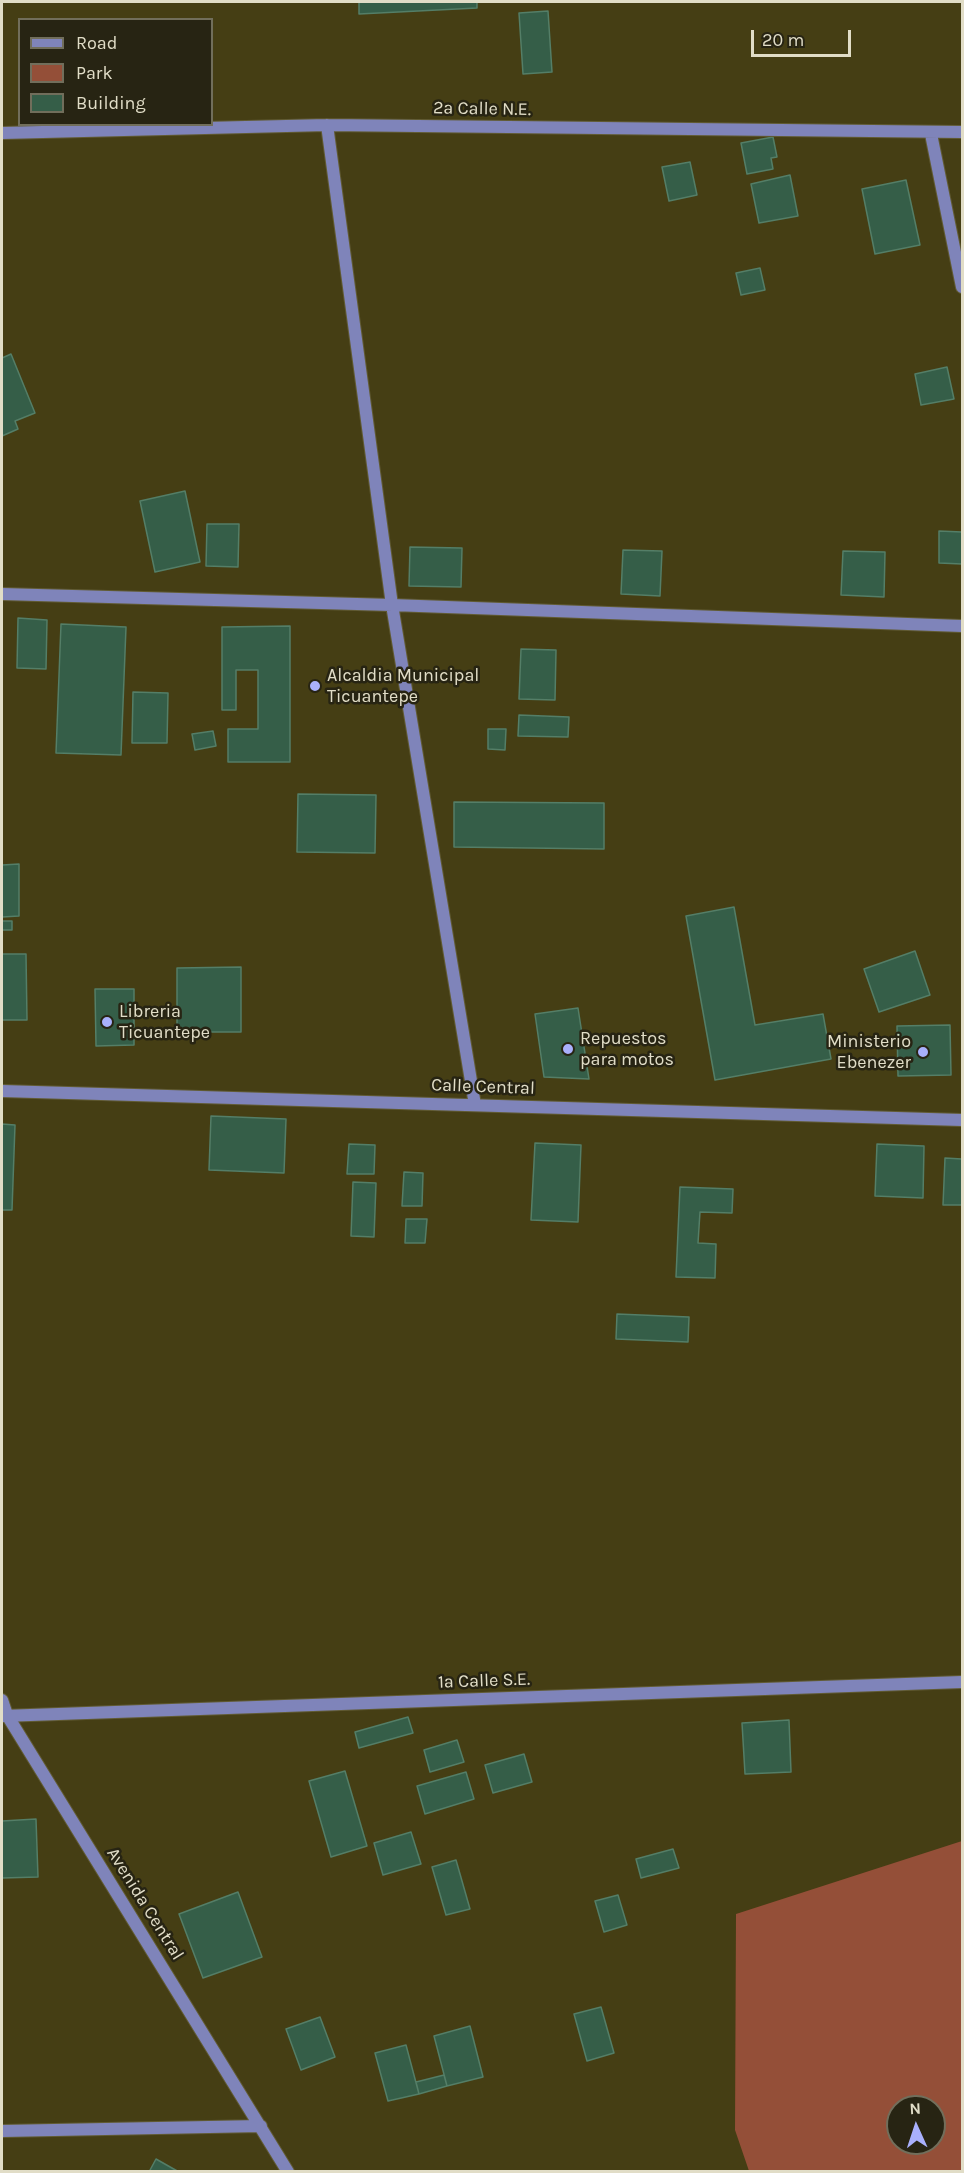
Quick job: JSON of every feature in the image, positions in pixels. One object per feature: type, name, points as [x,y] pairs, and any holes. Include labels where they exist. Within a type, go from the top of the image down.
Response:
[{"type":"street","name":"2a Calle N.E.","points":[[2,133],[327,125],[931,134],[963,132]]},
{"type":"street","points":[[327,125],[392,605],[475,1105]]},
{"type":"street","points":[[931,134],[963,287]]},
{"type":"street","points":[[2,594],[392,605],[963,627]]},
{"type":"street","name":"Calle Central","points":[[2,1090],[963,1120]]},
{"type":"street","name":"1a Calle S.E.","points":[[4,1715],[963,1682]]},
{"type":"street","name":"Avenida Central","points":[[2,1700],[4,1715],[288,2172]]},
{"type":"street","points":[[2,2131],[261,2126]]},
{"type":"green space","points":[[962,1841],[962,2171],[749,2171],[735,2130],[736,1914]]},
{"type":"building","points":[[359,2],[477,2],[477,8],[359,14]]},
{"type":"building","points":[[548,11],[552,72],[523,74],[519,13]]},
{"type":"building","points":[[773,137],[777,157],[771,158],[773,169],[747,174],[741,143]]},
{"type":"building","points":[[690,162],[697,195],[669,201],[662,167]]},
{"type":"building","points":[[790,175],[798,216],[759,223],[751,184]]},
{"type":"building","points":[[906,180],[920,245],[875,254],[862,189]]},
{"type":"building","points":[[760,268],[765,290],[741,295],[736,273]]},
{"type":"building","points":[[11,354],[35,413],[15,421],[18,429],[2,436],[2,358]]},
{"type":"building","points":[[947,367],[954,399],[921,405],[915,374]]},
{"type":"building","points":[[185,491],[200,562],[155,572],[140,501]]},
{"type":"building","points":[[207,524],[239,524],[238,567],[206,566]]},
{"type":"building","points":[[939,531],[962,532],[962,564],[939,563]]},
{"type":"building","points":[[410,547],[462,548],[461,587],[409,586]]},
{"type":"building","points":[[623,550],[662,551],[660,596],[621,594]]},
{"type":"building","points":[[843,551],[885,552],[884,597],[841,595]]},
{"type":"building","points":[[18,618],[47,620],[46,669],[17,668]]},
{"type":"building","points":[[61,624],[126,627],[121,755],[56,753]]},
{"type":"building","points":[[290,626],[290,762],[228,762],[228,729],[258,729],[258,670],[236,670],[236,710],[222,710],[222,627]]},
{"type":"building","points":[[521,649],[556,650],[555,700],[519,699]]},
{"type":"building","points":[[133,692],[168,693],[167,743],[132,743]]},
{"type":"building","points":[[519,715],[569,717],[568,737],[518,736]]},
{"type":"building","points":[[488,729],[506,729],[505,750],[488,749]]},
{"type":"building","points":[[213,731],[216,746],[195,750],[192,734]]},
{"type":"building","points":[[298,794],[376,795],[375,853],[297,852]]},
{"type":"building","points":[[454,802],[604,803],[604,849],[454,847]]},
{"type":"building","points":[[19,864],[19,916],[2,917],[2,865]]},
{"type":"building","points":[[734,907],[755,1025],[823,1014],[831,1059],[715,1080],[686,916]]},
{"type":"building","points":[[2,921],[12,921],[12,930],[2,930]]},
{"type":"building","points":[[915,951],[930,995],[879,1012],[864,969]]},
{"type":"building","points":[[2,954],[26,954],[27,1020],[2,1020]]},
{"type":"building","points":[[241,967],[241,1032],[177,1032],[177,968]]},
{"type":"building","points":[[95,989],[134,989],[134,1045],[96,1046]]},
{"type":"building","points":[[578,1008],[589,1079],[544,1077],[535,1014]]},
{"type":"building","points":[[950,1025],[951,1075],[898,1076],[897,1026]]},
{"type":"building","points":[[211,1116],[286,1119],[284,1173],[209,1170]]},
{"type":"building","points":[[2,1124],[15,1125],[12,1210],[2,1210]]},
{"type":"building","points":[[535,1143],[581,1145],[578,1222],[531,1220]]},
{"type":"building","points":[[349,1144],[375,1145],[374,1174],[347,1174]]},
{"type":"building","points":[[877,1144],[924,1146],[923,1198],[875,1196]]},
{"type":"building","points":[[945,1158],[962,1159],[962,1205],[943,1205]]},
{"type":"building","points":[[404,1172],[423,1173],[422,1206],[402,1206]]},
{"type":"building","points":[[353,1182],[376,1183],[374,1237],[351,1236]]},
{"type":"building","points":[[680,1187],[733,1189],[732,1213],[700,1212],[698,1243],[716,1244],[715,1278],[676,1277]]},
{"type":"building","points":[[406,1219],[427,1219],[425,1243],[405,1243]]},
{"type":"building","points":[[617,1314],[689,1317],[688,1342],[616,1339]]},
{"type":"building","points":[[408,1717],[413,1733],[359,1748],[355,1732]]},
{"type":"building","points":[[789,1720],[791,1772],[745,1774],[742,1723]]},
{"type":"building","points":[[457,1740],[464,1762],[430,1772],[424,1750]]},
{"type":"building","points":[[524,1754],[532,1782],[493,1793],[485,1765]]},
{"type":"building","points":[[345,1771],[367,1846],[331,1857],[309,1781]]},
{"type":"building","points":[[466,1772],[474,1799],[425,1814],[417,1786]]},
{"type":"building","points":[[36,1819],[38,1877],[2,1878],[2,1821]]},
{"type":"building","points":[[411,1832],[421,1864],[383,1875],[374,1843]]},
{"type":"building","points":[[673,1849],[679,1868],[641,1878],[636,1859]]},
{"type":"building","points":[[456,1860],[470,1909],[446,1915],[432,1867]]},
{"type":"building","points":[[238,1892],[262,1957],[203,1978],[179,1914]]},
{"type":"building","points":[[618,1895],[627,1925],[604,1932],[595,1901]]},
{"type":"building","points":[[601,2007],[614,2053],[587,2061],[574,2014]]},
{"type":"building","points":[[320,2017],[335,2057],[301,2070],[286,2029]]},
{"type":"building","points":[[470,2026],[483,2077],[447,2086],[434,2036]]},
{"type":"building","points":[[406,2045],[419,2094],[388,2101],[375,2053]]},
{"type":"building","points":[[444,2075],[447,2086],[419,2094],[416,2082]]},
{"type":"building","points":[[156,2159],[179,2172],[149,2172]]},
{"type":"place","name":"Alcaldia Municipal Ticuantepe","points":[[315,686]]},
{"type":"place","name":"Libreria Ticuantepe","points":[[107,1022]]},
{"type":"place","name":"Repuestos para motos","points":[[568,1049]]},
{"type":"place","name":"Ministerio Ebenezer","points":[[923,1052]]}]
